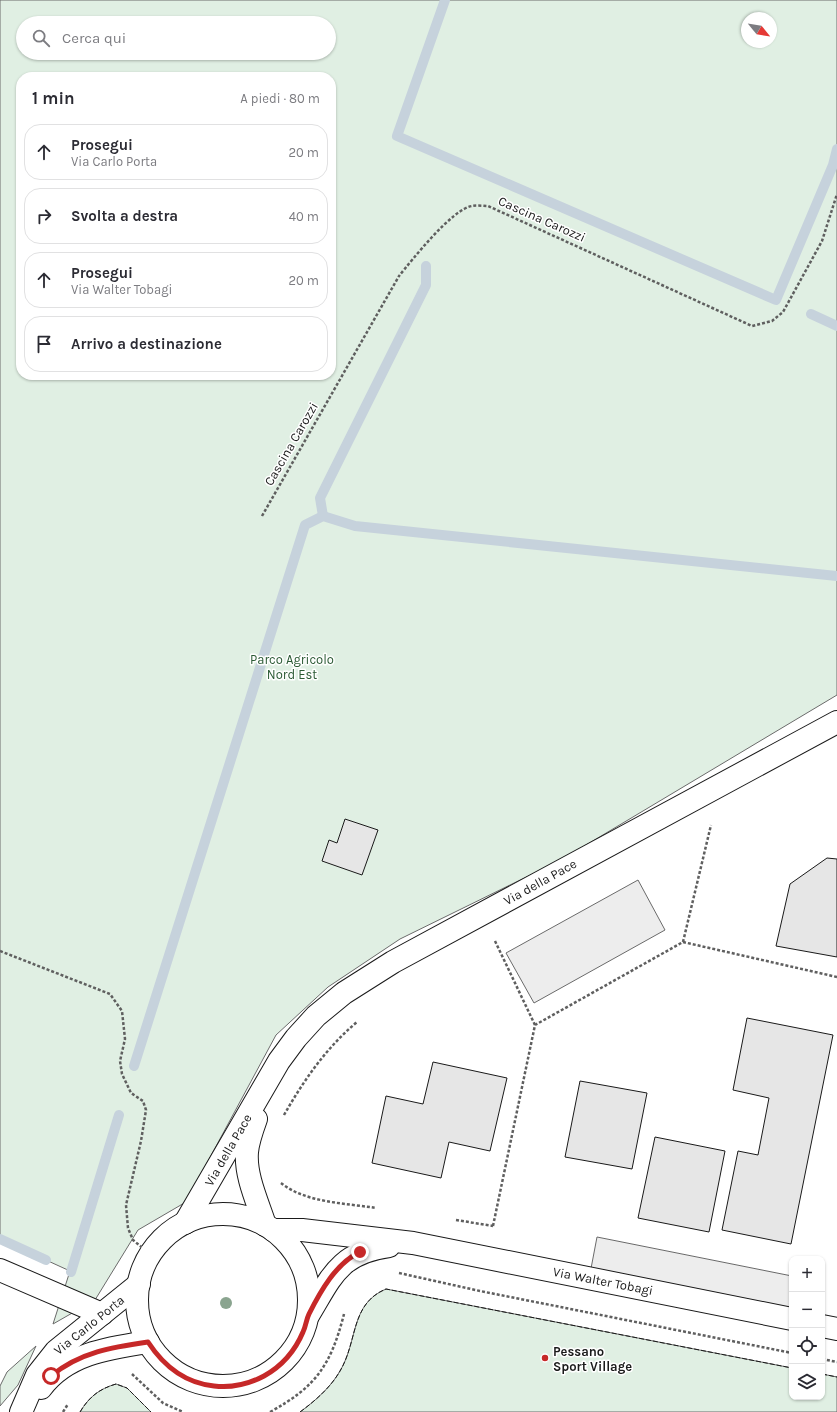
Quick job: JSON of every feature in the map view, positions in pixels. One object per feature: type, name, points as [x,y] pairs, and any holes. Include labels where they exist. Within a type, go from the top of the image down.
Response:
[{"type":"street","name":"Via della Pace","points":[[185,1223],[286,1052],[316,1016],[361,981],[837,722]]},
{"type":"street","name":"Via della Pace","points":[[269,1228],[250,1178],[247,1153],[249,1138],[271,1076]]},
{"type":"street","points":[[224,1214],[247,1217],[269,1228],[290,1245],[302,1264],[308,1286],[308,1316],[298,1343],[284,1361],[270,1373],[258,1379],[240,1384],[210,1385],[187,1378],[167,1365],[157,1355],[148,1342],[138,1313],[139,1284],[144,1268],[151,1255],[169,1234],[185,1223],[203,1217],[224,1214]]},
{"type":"street","name":"Via Walter Tobagi","points":[[269,1228],[302,1230],[413,1243],[789,1318]]},
{"type":"street","name":"Via Walter Tobagi","points":[[308,1316],[335,1272],[354,1255],[374,1248],[413,1243]]},
{"type":"street","points":[[0,1270],[102,1314]]},
{"type":"street","name":"Via Carlo Porta","points":[[22,1412],[37,1375],[47,1361],[60,1348],[139,1284]]},
{"type":"street","points":[[825,1327],[837,1329]]},
{"type":"street","name":"Via Carlo Porta","points":[[22,1412],[48,1379],[78,1358],[116,1347],[148,1342]]},
{"type":"path","name":"Cascina Carozzi","points":[[262,516],[398,276],[418,251],[436,232],[471,206],[488,206],[752,326],[772,322],[783,312],[822,241],[837,194]]},
{"type":"path","points":[[705,828],[718,821]]},
{"type":"path","points":[[683,942],[711,825]]},
{"type":"path","points":[[487,1258],[492,1226],[536,1025],[495,941],[502,937]]},
{"type":"path","points":[[536,1025],[683,942],[837,977]]},
{"type":"path","points":[[0,951],[110,994],[122,1011],[124,1022],[124,1039],[120,1061],[122,1074],[131,1093],[143,1102],[146,1110],[141,1141],[126,1205],[128,1228],[133,1240],[151,1255]]},
{"type":"path","points":[[282,1118],[311,1071],[334,1044],[359,1021]]},
{"type":"path","points":[[280,1182],[294,1191],[318,1198],[379,1208]]},
{"type":"path","points":[[454,1220],[492,1226]]},
{"type":"path","points":[[395,1272],[480,1291],[789,1352]]},
{"type":"path","points":[[270,1412],[304,1390],[327,1363],[336,1343],[345,1310]]},
{"type":"path","points":[[825,1360],[837,1362]]},
{"type":"path","points":[[130,1373],[145,1384],[163,1403],[183,1412]]},
{"type":"green space","name":"Parco Agricolo Nord Est","points":[[0,0],[837,0],[837,695],[561,860],[400,939],[328,987],[276,1035],[186,1202],[138,1230],[95,1300],[53,1324],[70,1271],[0,1239]]},
{"type":"green space","name":"Pessano Sport Village","points":[[386,1289],[789,1367],[789,1400],[825,1400],[825,1375],[837,1377],[837,1412],[300,1412],[332,1383],[340,1371],[350,1348],[360,1314],[366,1304],[374,1296]]},
{"type":"green space","points":[[36,1346],[18,1385],[0,1406],[0,1386],[7,1372]]},
{"type":"green space","points":[[116,1384],[127,1388],[151,1412],[80,1412],[95,1394],[104,1388]]},
{"type":"shaded area","points":[[638,880],[665,930],[534,1003],[506,953]]},
{"type":"shaded area","points":[[597,1237],[789,1275],[789,1318],[589,1279]]},
{"type":"building","points":[[345,819],[378,830],[362,875],[322,861],[329,840],[337,843]]},
{"type":"building","points":[[827,858],[837,859],[837,957],[776,946],[790,884]]},
{"type":"building","points":[[747,1018],[833,1035],[791,1244],[722,1230],[738,1151],[758,1155],[769,1098],[733,1090]]},
{"type":"building","points":[[433,1062],[507,1078],[490,1151],[449,1142],[441,1178],[372,1163],[386,1096],[423,1104]]},
{"type":"building","points":[[580,1081],[647,1093],[632,1169],[565,1157]]},
{"type":"building","points":[[655,1137],[725,1151],[709,1232],[638,1218]]},
{"type":"waterway","points":[[445,0],[397,136],[776,300],[833,165],[837,149]]},
{"type":"waterway","points":[[323,516],[320,498],[426,285],[426,266]]},
{"type":"waterway","points":[[811,314],[837,326]]},
{"type":"waterway","points":[[134,1066],[305,525],[323,516],[355,526],[837,576]]},
{"type":"waterway","points":[[71,1272],[119,1115]]},
{"type":"waterway","points":[[0,1239],[46,1260]]},
{"type":"fence","points":[[300,1412],[332,1383],[346,1359],[360,1314],[366,1304],[374,1296],[386,1289],[789,1367]]},
{"type":"fence","points":[[825,1375],[837,1377]]},
{"type":"fence","points":[[80,1412],[95,1394],[104,1388],[116,1384],[127,1388],[151,1412]]},
{"type":"place","name":"Pessano Sport Village","points":[[545,1358]]},
{"type":"route","points":[[51,1376],[65,1365],[78,1358],[116,1347],[148,1342],[157,1355],[173,1370],[198,1382],[217,1386],[229,1386],[258,1379],[270,1373],[288,1357],[298,1343],[306,1325],[308,1316],[332,1276],[348,1259],[360,1252]]}]
